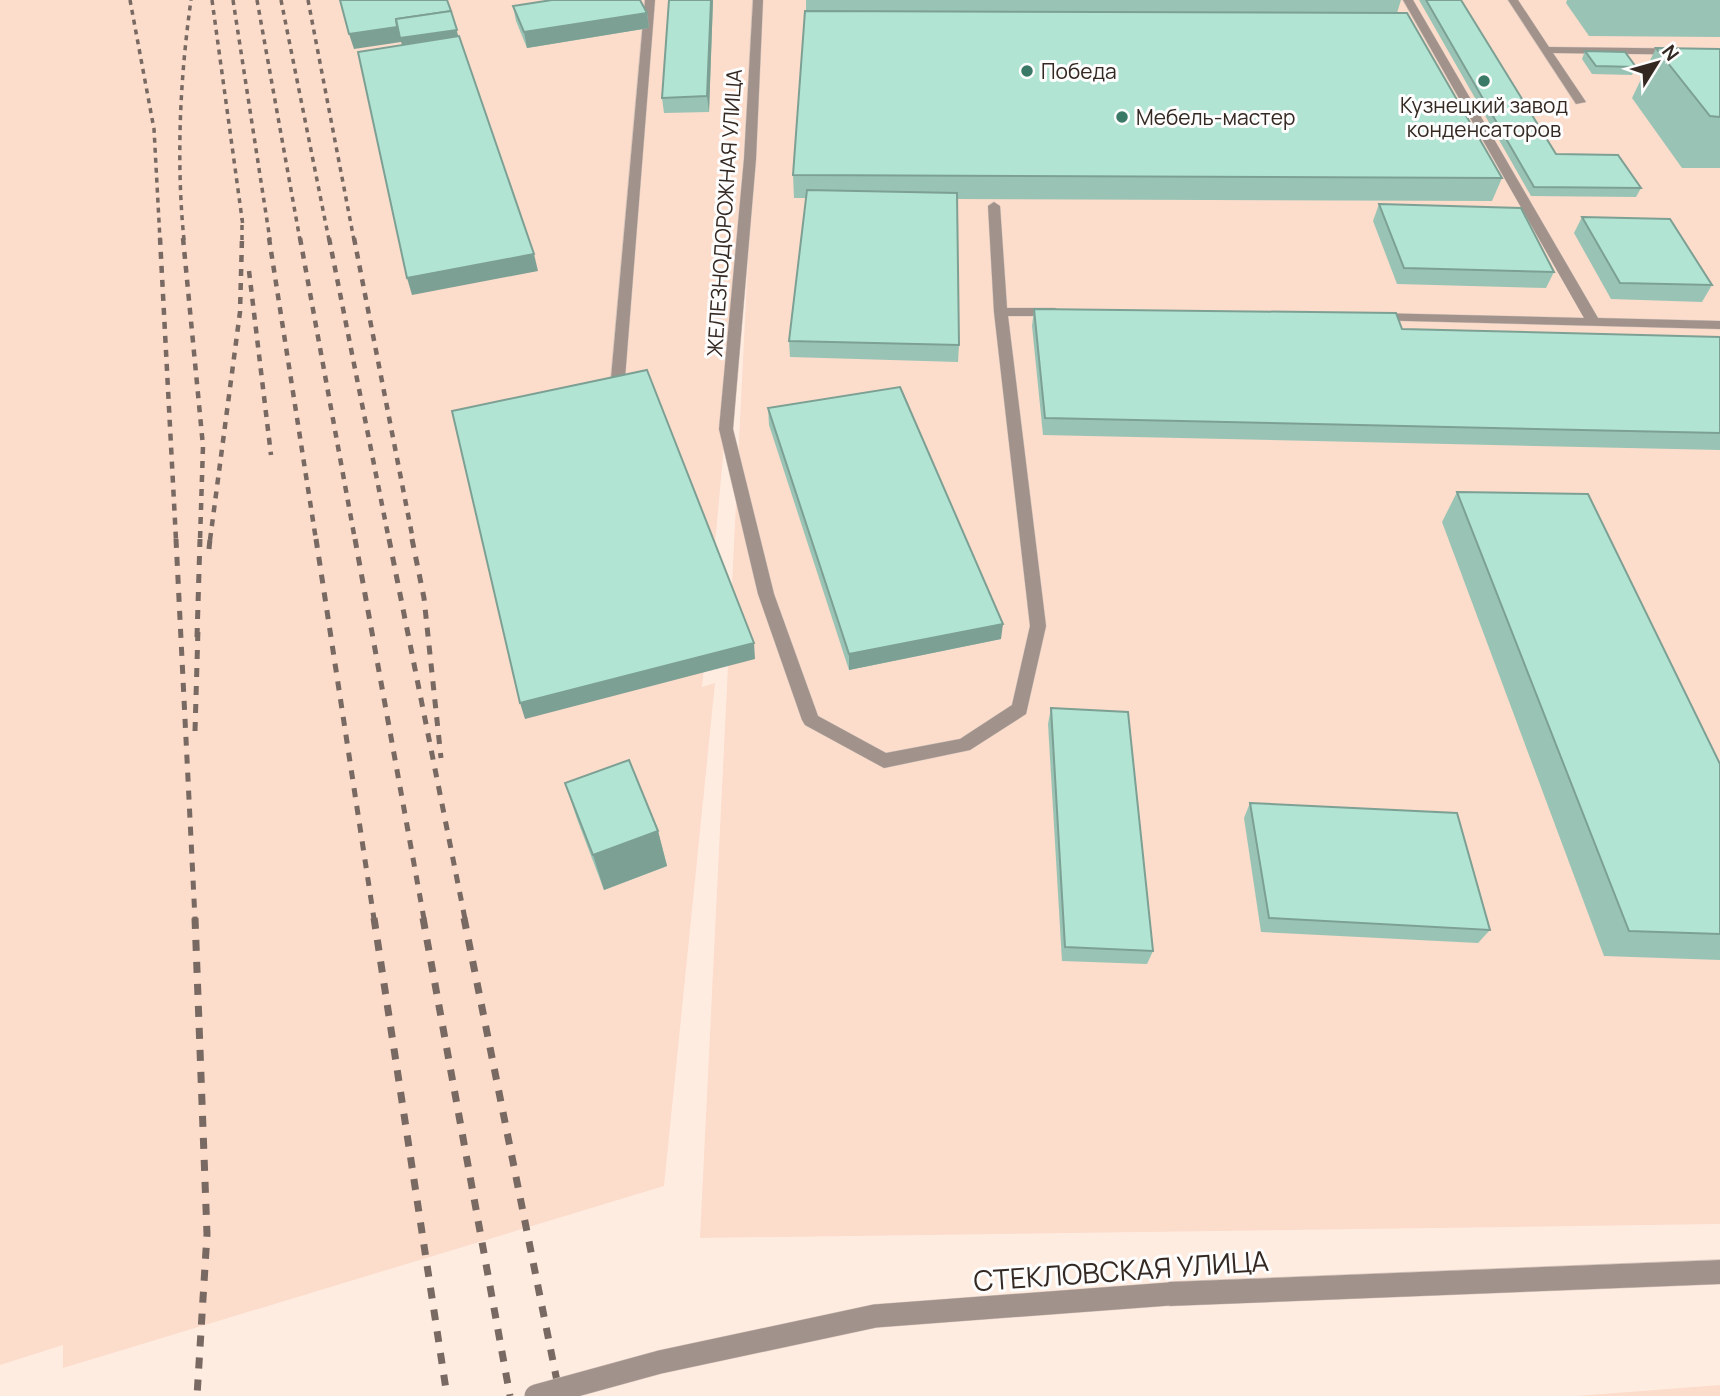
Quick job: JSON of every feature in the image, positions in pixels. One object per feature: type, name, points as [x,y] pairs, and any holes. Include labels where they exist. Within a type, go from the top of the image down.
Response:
[{"type":"street","points":[[618,378],[650,0]]},
{"type":"street","name":"ЖЕЛЕЗНОДОРОЖНАЯ УЛИЦА","points":[[758,0],[750,159],[726,429],[766,594],[811,720],[884,761],[964,745],[1020,709],[1038,626],[1001,312],[994,206]]},
{"type":"street","points":[[1408,0],[1592,320]]},
{"type":"street","points":[[1513,0],[1580,102]]},
{"type":"street","points":[[1545,50],[1720,52]]},
{"type":"street","points":[[1001,312],[1070,313]]},
{"type":"street","points":[[1359,317],[1592,320],[1720,325]]},
{"type":"street","name":"СТЕКЛОВСКАЯ УЛИЦА","points":[[536,1396],[660,1362],[875,1316],[1169,1294],[1720,1272]]},
{"type":"shaded area","points":[[0,0],[1720,0],[1720,1224],[700,1238],[756,94],[702,687],[715,683],[664,1186],[63,1368],[63,1345],[0,1365]]},
{"type":"shaded area","points":[[1720,1385],[1720,1396],[1576,1396]]},
{"type":"building","points":[[340,0],[447,0],[451,11],[396,19],[397,27],[349,34]]},
{"type":"building","points":[[552,0],[640,0],[647,13],[524,32],[513,6]]},
{"type":"building","points":[[669,0],[711,0],[707,96],[662,98]]},
{"type":"building","name":"Кузнецкий завод конденсаторов","points":[[1426,0],[1461,0],[1556,154],[1618,155],[1641,188],[1534,187]]},
{"type":"building","points":[[451,11],[457,30],[400,38],[396,19]]},
{"type":"building","name":"Мебель-мастер","points":[[805,11],[1407,13],[1502,178],[793,175]]},
{"type":"building","points":[[459,36],[534,254],[407,278],[358,52]]},
{"type":"building","points":[[1656,48],[1720,49],[1720,117],[1710,116]]},
{"type":"building","points":[[1585,51],[1625,52],[1636,67],[1596,66]]},
{"type":"building","points":[[807,190],[957,193],[959,345],[789,341]]},
{"type":"building","points":[[1379,204],[1521,208],[1554,272],[1404,268]]},
{"type":"building","points":[[1582,217],[1670,219],[1712,285],[1620,283]]},
{"type":"building","points":[[1034,309],[1396,313],[1402,329],[1720,337],[1720,433],[1045,418]]},
{"type":"building","points":[[647,370],[754,643],[520,703],[452,411]]},
{"type":"building","points":[[900,387],[1003,624],[849,654],[768,408]]},
{"type":"building","points":[[1457,492],[1588,494],[1720,764],[1720,934],[1629,931]]},
{"type":"building","points":[[1051,708],[1128,712],[1153,951],[1065,947]]},
{"type":"building","points":[[629,760],[658,831],[593,855],[565,783]]},
{"type":"building","points":[[1250,803],[1457,813],[1490,930],[1269,918]]},
{"type":"railway","points":[[130,0],[154,129],[160,240]]},
{"type":"railway","points":[[184,240],[180,120],[191,0]]},
{"type":"railway","points":[[212,0],[242,219]]},
{"type":"railway","points":[[233,0],[270,240]]},
{"type":"railway","points":[[257,0],[300,240]]},
{"type":"railway","points":[[281,0],[329,240]]},
{"type":"railway","points":[[308,0],[354,240]]},
{"type":"railway","points":[[242,219],[243,226]]},
{"type":"railway","points":[[242,219],[242,238]]},
{"type":"railway","points":[[160,238],[176,540]]},
{"type":"railway","points":[[183,238],[203,446],[200,540]]},
{"type":"railway","points":[[210,540],[240,312],[242,238]]},
{"type":"railway","points":[[269,238],[316,540]]},
{"type":"railway","points":[[300,238],[355,540]]},
{"type":"railway","points":[[329,238],[389,540]]},
{"type":"railway","points":[[354,238],[413,540]]},
{"type":"railway","points":[[249,271],[271,455]]},
{"type":"railway","points":[[176,539],[195,919]]},
{"type":"railway","points":[[197,637],[200,539]]},
{"type":"railway","points":[[209,549],[210,539]]},
{"type":"railway","points":[[316,539],[374,919]]},
{"type":"railway","points":[[355,539],[424,919]]},
{"type":"railway","points":[[389,539],[465,919]]},
{"type":"railway","points":[[412,539],[424,598],[441,758]]},
{"type":"railway","points":[[195,731],[198,629]]},
{"type":"railway","points":[[195,918],[207,1234],[197,1396]]},
{"type":"railway","points":[[374,918],[447,1396]]},
{"type":"railway","points":[[423,918],[510,1396]]},
{"type":"railway","points":[[464,918],[560,1396]]},
{"type":"place","name":"Победа","points":[[1027,71]]},
{"type":"place","name":"Кузнецкий завод конденсаторов","points":[[1484,81]]},
{"type":"place","name":"Мебель-мастер","points":[[1122,117]]}]
